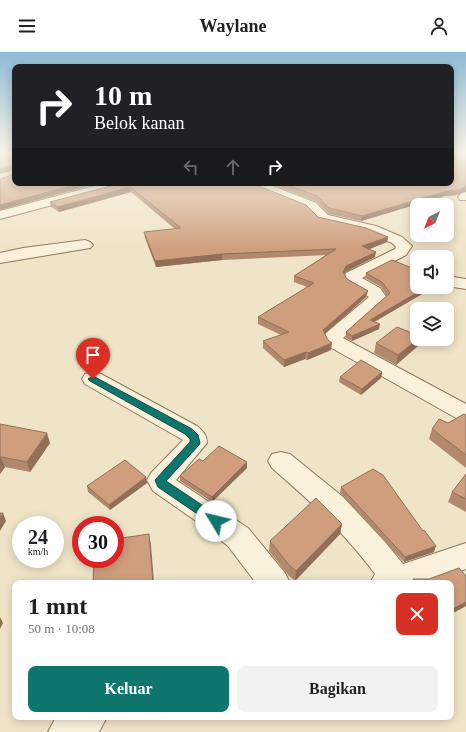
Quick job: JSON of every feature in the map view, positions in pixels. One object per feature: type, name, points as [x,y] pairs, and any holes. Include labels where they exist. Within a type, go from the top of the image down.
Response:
[{"type":"street","points":[[0,215],[109,186]]},
{"type":"street","points":[[261,186],[310,206],[323,218],[371,229],[397,240],[404,246],[401,252],[352,278],[374,292],[378,298],[333,337],[335,342],[466,414]]},
{"type":"street","points":[[0,258],[23,253],[85,245]]},
{"type":"street","points":[[454,282],[466,284]]},
{"type":"street","points":[[93,379],[188,432],[195,438],[195,443],[160,480],[162,484],[206,513],[238,537],[272,580]]},
{"type":"street","points":[[281,461],[333,505],[375,551],[391,580]]},
{"type":"street","points":[[395,580],[466,556]]},
{"type":"street","points":[[67,732],[84,720]]},
{"type":"building","points":[[0,185],[70,186],[0,205]]},
{"type":"building","points":[[466,185],[459,190],[447,191],[423,198],[410,198],[410,202],[362,216],[329,208],[317,196],[290,186]]},
{"type":"building","points":[[111,186],[258,186],[306,205],[318,217],[366,228],[388,237],[362,246],[376,252],[346,266],[343,272],[347,279],[368,291],[323,330],[328,340],[332,343],[308,353],[306,352],[284,360],[263,341],[289,332],[258,317],[314,283],[294,276],[336,249],[222,254],[155,261],[144,232],[181,228],[130,187],[58,207],[50,202]]},
{"type":"building","points":[[392,260],[410,267],[410,294],[415,294],[370,320],[380,324],[352,336],[346,332],[390,293],[382,282],[366,273]]},
{"type":"building","points":[[397,327],[410,332],[410,345],[398,355],[376,343]]},
{"type":"building","points":[[361,360],[382,372],[362,389],[340,377]]},
{"type":"building","points":[[464,414],[466,415],[466,455],[432,429],[439,419],[448,423]]},
{"type":"building","points":[[0,424],[47,433],[27,462],[0,458]]},
{"type":"building","points":[[219,446],[247,462],[212,497],[180,476],[199,459],[203,461]]},
{"type":"building","points":[[125,460],[146,477],[109,505],[87,486]]},
{"type":"building","points":[[373,469],[383,475],[423,531],[424,530],[436,546],[405,557],[341,487]]},
{"type":"building","points":[[466,474],[466,499],[452,492]]},
{"type":"building","points":[[316,498],[342,524],[296,571],[289,565],[270,541]]},
{"type":"building","points":[[149,534],[153,580],[93,580],[94,568],[124,568],[124,538]]},
{"type":"building","points":[[459,568],[466,576],[466,602],[454,608],[454,580],[413,579],[429,579]]},
{"type":"route","points":[[93,379],[188,432],[195,438],[195,443],[160,480],[162,484],[216,521]]}]
